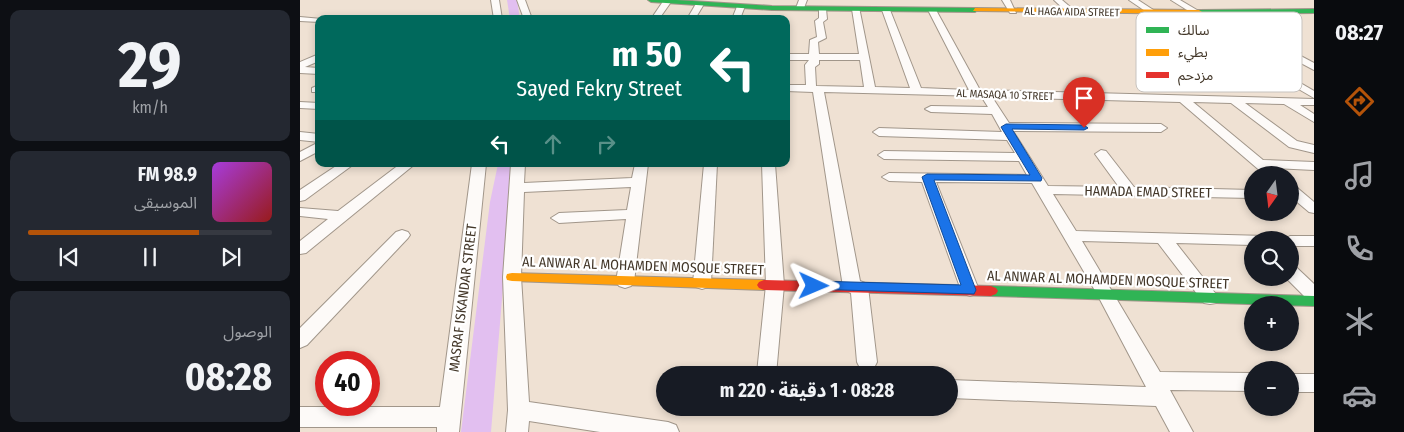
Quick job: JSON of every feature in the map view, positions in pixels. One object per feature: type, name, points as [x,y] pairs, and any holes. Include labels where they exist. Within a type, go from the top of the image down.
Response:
[{"type":"street","points":[[495,0],[497,15]]},
{"type":"street","points":[[521,0],[527,15]]},
{"type":"street","name":"AL HAGA AIDA STREET","points":[[651,0],[741,6],[802,4],[822,8],[886,10],[1136,13]]},
{"type":"street","points":[[1006,0],[1013,11]]},
{"type":"street","points":[[1058,0],[1072,12]]},
{"type":"street","points":[[1133,0],[1152,12]]},
{"type":"street","points":[[1175,0],[1196,12]]},
{"type":"street","points":[[658,15],[667,2]]},
{"type":"street","points":[[695,15],[704,3]]},
{"type":"street","points":[[738,15],[741,6]]},
{"type":"street","points":[[822,8],[823,19],[819,20],[822,38],[814,40],[814,64],[810,65],[855,287],[866,362]]},
{"type":"street","points":[[856,9],[870,90]]},
{"type":"street","points":[[886,10],[917,92]]},
{"type":"street","points":[[932,10],[982,94],[996,111],[1106,294],[1182,432]]},
{"type":"street","name":"AL HAGA AIDA STREET","points":[[1264,12],[1314,11]]},
{"type":"street","points":[[300,19],[315,20]]},
{"type":"street","points":[[790,58],[864,57]]},
{"type":"street","points":[[300,66],[315,59]]},
{"type":"street","points":[[1302,61],[1314,67]]},
{"type":"street","points":[[300,70],[315,71]]},
{"type":"street","points":[[300,78],[315,71]]},
{"type":"street","name":"AL MASAQA 10 STREET","points":[[790,88],[1314,102]]},
{"type":"street","points":[[1302,88],[1314,95]]},
{"type":"street","points":[[1184,100],[1262,166]]},
{"type":"street","points":[[1235,101],[1293,144],[1314,149]]},
{"type":"street","points":[[1288,102],[1314,119]]},
{"type":"street","points":[[300,104],[315,106]]},
{"type":"street","points":[[932,109],[996,111]]},
{"type":"street","points":[[879,132],[1162,128]]},
{"type":"street","points":[[302,137],[315,130]]},
{"type":"street","points":[[302,137],[315,138]]},
{"type":"street","points":[[300,157],[315,148]]},
{"type":"street","points":[[1101,154],[1130,192]]},
{"type":"street","points":[[884,155],[1024,157]]},
{"type":"street","points":[[1260,164],[1314,166]]},
{"type":"street","points":[[300,196],[343,167]]},
{"type":"street","points":[[300,249],[404,167]]},
{"type":"street","name":"MASRAF ISKANDAR STREET","points":[[449,425],[479,167]]},
{"type":"street","points":[[518,167],[512,277],[518,421],[668,432]]},
{"type":"street","points":[[625,282],[641,167]]},
{"type":"street","points":[[702,283],[710,167]]},
{"type":"street","points":[[767,366],[776,285],[768,167]]},
{"type":"street","name":"HAMADA EMAD STREET","points":[[889,177],[927,177],[1040,184],[1130,192],[1244,194]]},
{"type":"street","points":[[927,177],[970,290]]},
{"type":"street","points":[[517,188],[639,182]]},
{"type":"street","points":[[1299,198],[1314,209]]},
{"type":"street","points":[[300,212],[341,216]]},
{"type":"street","points":[[559,218],[634,214]]},
{"type":"street","points":[[300,340],[402,236]]},
{"type":"street","points":[[1071,236],[1244,240]]},
{"type":"street","points":[[1163,238],[1210,298]]},
{"type":"street","points":[[1299,241],[1314,241]]},
{"type":"street","name":"AL ANWAR AL MOHAMDEN MOSQUE STREET","points":[[512,277],[625,282],[970,290],[1314,301]]},
{"type":"street","points":[[1299,280],[1314,295]]},
{"type":"street","points":[[958,389],[1159,389],[1244,383]]},
{"type":"street","points":[[1299,383],[1314,383]]},
{"type":"street","points":[[300,418],[449,425]]},
{"type":"waterway","points":[[512,0],[514,15]]},
{"type":"waterway","points":[[476,432],[500,202],[506,167]]},
{"type":"traffic: fast","points":[[651,0],[772,8],[975,10]]},
{"type":"traffic: fast","points":[[1199,12],[1314,11]]},
{"type":"traffic: fast","points":[[991,291],[1314,301]]},
{"type":"traffic: slow","points":[[975,10],[1199,12]]},
{"type":"traffic: slow","points":[[512,277],[764,285]]},
{"type":"traffic: jam","points":[[764,285],[991,291]]},
{"type":"route","points":[[814,286],[970,290],[927,177],[1037,178],[1006,127],[1084,128]]}]
